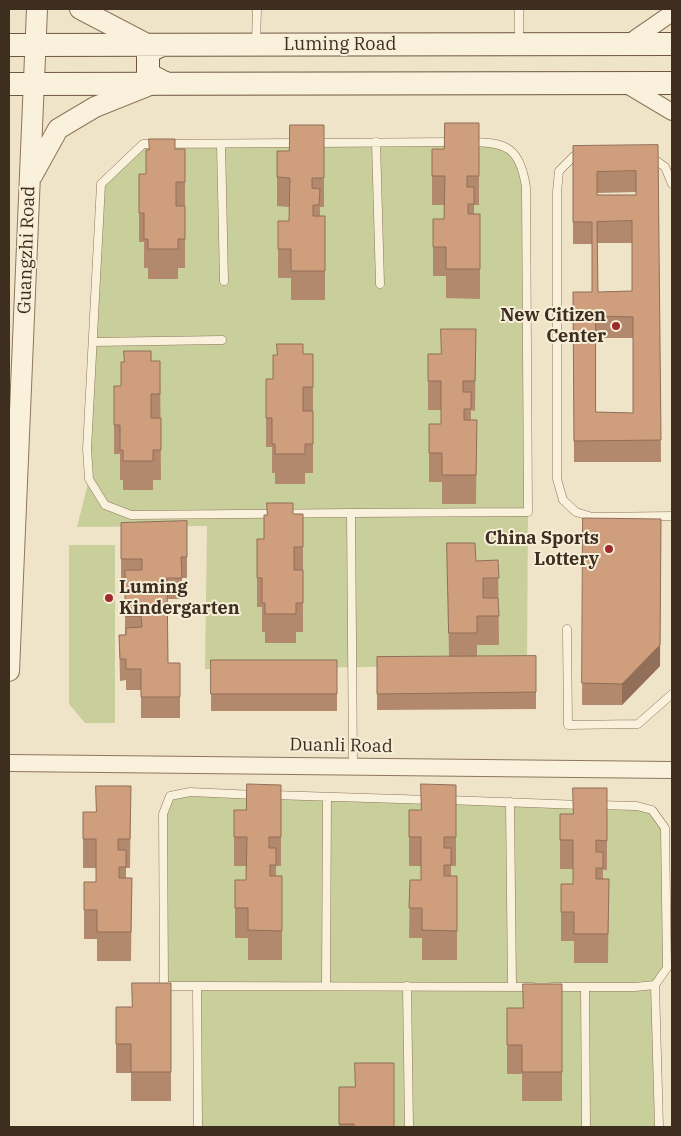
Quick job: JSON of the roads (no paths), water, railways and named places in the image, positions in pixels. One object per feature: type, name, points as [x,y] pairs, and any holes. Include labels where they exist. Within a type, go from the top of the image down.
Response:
[{"type":"main road","name":"Luming Road","points":[[9,45],[672,44]]},
{"type":"main road","points":[[156,45],[148,52],[148,74],[160,83]]},
{"type":"main road","points":[[9,84],[672,83]]},
{"type":"street","name":"Guangzhi Road","points":[[9,671],[37,9]]},
{"type":"street","points":[[80,9],[156,45]]},
{"type":"street","points":[[627,44],[672,13]]},
{"type":"street","points":[[30,180],[58,129],[95,107],[160,83]]},
{"type":"street","points":[[623,83],[672,112]]},
{"type":"street","name":"Duanli Road","points":[[9,763],[672,770]]},
{"type":"lane","points":[[256,45],[257,9]]},
{"type":"lane","points":[[519,9],[519,44]]},
{"type":"lane","points":[[376,142],[380,284]]},
{"type":"lane","points":[[492,142],[513,151],[523,169],[526,187],[528,512],[131,514],[105,505],[88,480],[87,449],[101,184],[143,144],[221,144],[492,142]]},
{"type":"lane","points":[[221,144],[224,281]]},
{"type":"lane","points":[[647,155],[664,166],[672,184]]},
{"type":"lane","points":[[592,156],[574,156],[559,170],[557,192],[557,479],[563,500],[576,512],[592,517],[672,516]]},
{"type":"lane","points":[[93,342],[222,340]]},
{"type":"lane","points":[[351,513],[353,766]]},
{"type":"lane","points":[[567,629],[568,725],[638,724],[672,694]]},
{"type":"lane","points":[[655,985],[635,987],[164,986],[163,814],[170,796],[190,792],[637,806],[652,810],[664,828],[665,838],[667,968],[655,985],[659,1127]]},
{"type":"lane","points":[[326,986],[327,797]]},
{"type":"lane","points":[[510,802],[512,986]]},
{"type":"lane","points":[[197,986],[198,1127]]},
{"type":"lane","points":[[407,986],[409,1127]]},
{"type":"lane","points":[[585,986],[586,1127]]},
{"type":"place","name":"New Citizen Center","points":[[616,326]]},
{"type":"place","name":"China Sports Lottery","points":[[609,549]]},
{"type":"place","name":"Luming Kindergarten","points":[[109,598]]}]
